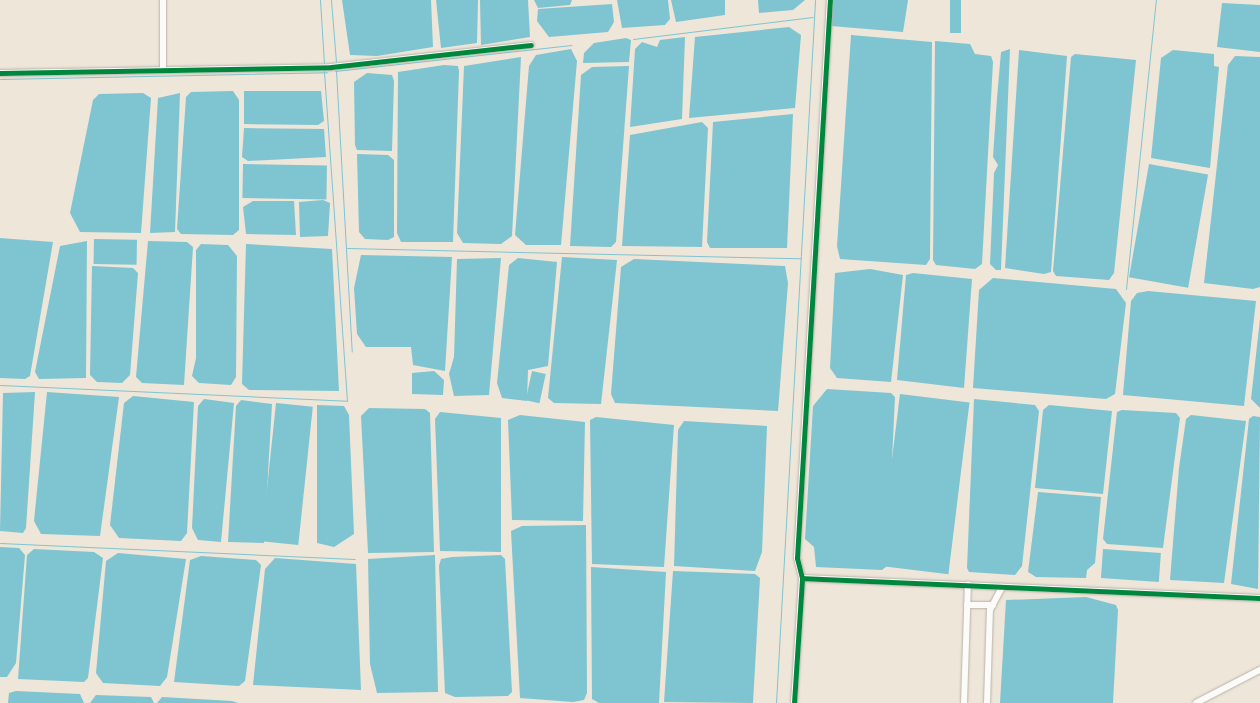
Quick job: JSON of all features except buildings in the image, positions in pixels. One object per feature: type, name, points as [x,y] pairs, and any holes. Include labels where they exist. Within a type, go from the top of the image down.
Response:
[{"type":"street","points":[[163,0],[163,70]]},
{"type":"street","points":[[794,703],[802,578],[797,558],[830,0]]},
{"type":"street","points":[[0,73],[330,67],[531,45]]},
{"type":"street","points":[[802,578],[1260,598]]},
{"type":"street","points":[[964,703],[968,585]]},
{"type":"street","points":[[986,703],[993,605],[1002,587]]},
{"type":"street","points":[[967,605],[993,605]]},
{"type":"street","points":[[1196,703],[1260,670]]},
{"type":"water","points":[[342,0],[431,0],[433,47],[377,56],[350,55]]},
{"type":"water","points":[[436,0],[478,0],[477,43],[441,48]]},
{"type":"water","points":[[480,0],[528,0],[530,37],[481,45]]},
{"type":"water","points":[[534,0],[572,0],[570,5],[538,8]]},
{"type":"water","points":[[617,0],[668,0],[670,19],[665,25],[622,28]]},
{"type":"water","points":[[671,0],[725,0],[725,15],[676,22]]},
{"type":"water","points":[[758,0],[805,0],[793,10],[759,13]]},
{"type":"water","points":[[832,0],[908,0],[903,32],[831,26]]},
{"type":"water","points":[[950,0],[961,0],[961,33],[950,33]]},
{"type":"water","points":[[1222,3],[1260,5],[1260,52],[1217,47]]},
{"type":"water","points":[[612,4],[614,22],[608,32],[549,37],[537,21],[538,9]]},
{"type":"water","points":[[789,27],[801,35],[795,108],[689,118],[695,37]]},
{"type":"water","points":[[851,35],[932,42],[930,259],[926,265],[840,259],[837,246]]},
{"type":"water","points":[[685,37],[682,119],[630,127],[635,49],[642,42],[657,47],[660,40]]},
{"type":"water","points":[[626,38],[631,40],[629,62],[583,63],[584,53],[594,43]]},
{"type":"water","points":[[935,41],[970,44],[975,54],[991,56],[993,62],[982,264],[975,269],[936,265],[933,260]]},
{"type":"water","points":[[571,49],[577,61],[561,245],[526,245],[515,235],[529,66],[536,55]]},
{"type":"water","points":[[1010,49],[1001,270],[996,270],[990,264],[994,173],[998,165],[993,157],[1001,52]]},
{"type":"water","points":[[1019,50],[1067,56],[1051,272],[1044,274],[1005,268]]},
{"type":"water","points":[[1173,50],[1214,54],[1214,66],[1219,67],[1210,168],[1151,158],[1161,58]]},
{"type":"water","points":[[1075,54],[1136,60],[1114,273],[1109,280],[1056,276],[1053,271],[1071,57]]},
{"type":"water","points":[[1235,56],[1260,57],[1260,287],[1253,289],[1204,283],[1228,65]]},
{"type":"water","points":[[521,57],[512,236],[501,244],[463,243],[457,233],[464,66]]},
{"type":"water","points":[[444,65],[458,66],[459,71],[453,242],[401,242],[397,233],[398,72]]},
{"type":"water","points":[[629,66],[616,242],[611,247],[570,246],[581,75],[592,67]]},
{"type":"water","points":[[367,73],[392,75],[394,81],[392,151],[357,150],[355,145],[354,82]]},
{"type":"water","points":[[233,91],[239,100],[239,230],[233,235],[181,234],[177,229],[186,97],[191,92]]},
{"type":"water","points":[[244,91],[321,91],[324,121],[318,125],[244,124]]},
{"type":"water","points":[[143,93],[151,98],[141,233],[80,232],[70,213],[93,100],[99,94]]},
{"type":"water","points":[[180,93],[175,232],[150,233],[158,98]]},
{"type":"water","points":[[793,114],[787,248],[710,248],[707,242],[713,122]]},
{"type":"water","points":[[702,122],[708,128],[702,247],[622,246],[630,135]]},
{"type":"water","points":[[244,128],[324,129],[326,157],[248,161],[242,157]]},
{"type":"water","points":[[357,154],[388,155],[394,160],[394,237],[388,240],[365,239],[359,232]]},
{"type":"water","points":[[243,164],[327,165],[326,199],[242,198]]},
{"type":"water","points":[[1149,164],[1208,174],[1188,288],[1129,277]]},
{"type":"water","points":[[323,200],[330,203],[328,236],[300,237],[299,202]]},
{"type":"water","points":[[253,201],[294,201],[296,235],[246,234],[243,207]]},
{"type":"water","points":[[0,238],[53,242],[30,376],[25,379],[0,378]]},
{"type":"water","points":[[94,239],[137,240],[137,265],[94,264]]},
{"type":"water","points":[[87,241],[86,378],[39,379],[35,372],[60,246]]},
{"type":"water","points":[[148,241],[187,242],[193,247],[184,385],[142,383],[136,377]]},
{"type":"water","points":[[201,244],[228,245],[237,256],[236,377],[231,385],[199,383],[192,376],[196,358],[196,250]]},
{"type":"water","points":[[246,244],[332,249],[339,391],[249,390],[242,384]]},
{"type":"water","points":[[361,255],[452,257],[445,371],[413,365],[411,347],[366,347],[357,334],[354,288]]},
{"type":"water","points":[[562,257],[617,260],[601,404],[554,403],[548,398]]},
{"type":"water","points":[[501,258],[489,395],[454,396],[449,374],[454,357],[457,259]]},
{"type":"water","points":[[518,258],[557,262],[548,366],[528,370],[527,401],[502,398],[497,383],[509,265]]},
{"type":"water","points":[[634,259],[785,266],[788,283],[778,411],[615,403],[611,394],[621,267]]},
{"type":"water","points":[[92,266],[133,268],[138,273],[130,375],[122,383],[97,382],[90,375]]},
{"type":"water","points":[[870,269],[903,275],[891,382],[837,378],[830,368],[835,273]]},
{"type":"water","points":[[913,273],[972,279],[964,388],[897,380],[906,275]]},
{"type":"water","points":[[993,278],[1116,289],[1126,303],[1115,394],[1106,399],[973,388],[979,290]]},
{"type":"water","points":[[1148,291],[1256,301],[1244,406],[1123,395],[1131,301],[1137,293]]},
{"type":"water","points":[[1260,319],[1260,408],[1251,399]]},
{"type":"water","points":[[434,371],[444,380],[443,395],[412,394],[412,373]]},
{"type":"water","points":[[532,371],[546,374],[539,403],[526,400]]},
{"type":"water","points":[[827,389],[891,393],[895,397],[887,566],[882,570],[816,567],[814,547],[805,539],[813,406]]},
{"type":"water","points":[[35,392],[26,528],[23,533],[0,531],[3,393]]},
{"type":"water","points":[[47,392],[119,397],[100,536],[41,534],[34,521]]},
{"type":"water","points":[[900,394],[969,403],[948,574],[879,566]]},
{"type":"water","points":[[133,396],[194,402],[187,533],[181,541],[119,538],[110,525],[124,403]]},
{"type":"water","points":[[204,399],[234,403],[221,542],[198,540],[192,528],[198,406]]},
{"type":"water","points":[[974,399],[1035,405],[1039,411],[1022,566],[1015,575],[969,572],[967,568]]},
{"type":"water","points":[[241,400],[272,404],[264,543],[228,542],[236,406]]},
{"type":"water","points":[[276,403],[313,407],[298,545],[261,541]]},
{"type":"water","points":[[317,405],[344,406],[349,415],[354,534],[334,547],[317,543]]},
{"type":"water","points":[[1049,405],[1112,411],[1103,494],[1035,488],[1043,410]]},
{"type":"water","points":[[369,408],[425,409],[430,413],[434,552],[368,553],[361,416]]},
{"type":"water","points":[[1122,410],[1176,413],[1180,418],[1163,548],[1107,544],[1103,539],[1117,412]]},
{"type":"water","points":[[440,412],[501,418],[501,552],[440,551],[435,419]]},
{"type":"water","points":[[520,415],[585,422],[583,521],[512,520],[508,420]]},
{"type":"water","points":[[1191,415],[1246,421],[1224,583],[1170,580],[1179,468],[1186,419]]},
{"type":"water","points":[[1253,416],[1260,417],[1258,589],[1231,584],[1249,419]]},
{"type":"water","points":[[596,417],[674,425],[664,567],[592,564],[590,420]]},
{"type":"water","points":[[684,421],[767,426],[762,552],[755,571],[674,566],[678,430]]},
{"type":"water","points":[[1038,492],[1101,497],[1095,563],[1087,570],[1086,578],[1036,577],[1028,572]]},
{"type":"water","points":[[586,525],[587,693],[584,700],[573,702],[520,698],[511,531],[522,526]]},
{"type":"water","points":[[0,547],[19,548],[25,555],[16,663],[7,677],[0,677]]},
{"type":"water","points":[[34,549],[94,552],[103,558],[88,678],[84,682],[18,679],[27,555]]},
{"type":"water","points":[[1103,549],[1161,553],[1159,582],[1101,578]]},
{"type":"water","points":[[118,553],[186,559],[167,677],[160,686],[103,683],[96,673],[106,561]]},
{"type":"water","points":[[435,555],[438,692],[377,693],[370,664],[368,559]]},
{"type":"water","points":[[501,555],[505,559],[512,692],[508,696],[455,697],[445,693],[439,566],[441,559]]},
{"type":"water","points":[[201,556],[256,560],[261,565],[245,681],[239,686],[174,682],[190,560]]},
{"type":"water","points":[[275,558],[356,564],[361,690],[253,685],[265,569]]},
{"type":"water","points":[[591,567],[666,572],[659,703],[599,703],[592,699]]},
{"type":"water","points":[[673,571],[755,574],[760,578],[753,703],[664,702]]},
{"type":"water","points":[[1086,597],[1116,605],[1118,610],[1113,703],[1000,703],[1006,600]]},
{"type":"water","points":[[16,691],[80,694],[84,703],[8,703],[9,693]]},
{"type":"water","points":[[96,695],[151,697],[154,703],[90,703]]},
{"type":"water","points":[[162,697],[232,701],[238,703],[157,703]]},
{"type":"waterway","points":[[320,0],[324,63]]},
{"type":"waterway","points":[[331,0],[336,62]]},
{"type":"waterway","points":[[776,703],[815,0]]},
{"type":"waterway","points":[[1126,289],[1156,0]]},
{"type":"waterway","points":[[633,39],[813,17]]},
{"type":"waterway","points":[[335,71],[572,45]]},
{"type":"waterway","points":[[336,70],[352,352]]},
{"type":"waterway","points":[[0,385],[347,401],[324,71]]},
{"type":"waterway","points":[[0,79],[327,72]]},
{"type":"waterway","points":[[347,248],[801,258]]},
{"type":"waterway","points":[[0,543],[355,559]]},
{"type":"cycle path","points":[[794,703],[802,578],[797,558],[830,0]]},
{"type":"cycle path","points":[[0,73],[331,67],[531,45]]},
{"type":"cycle path","points":[[802,578],[1260,598]]}]
